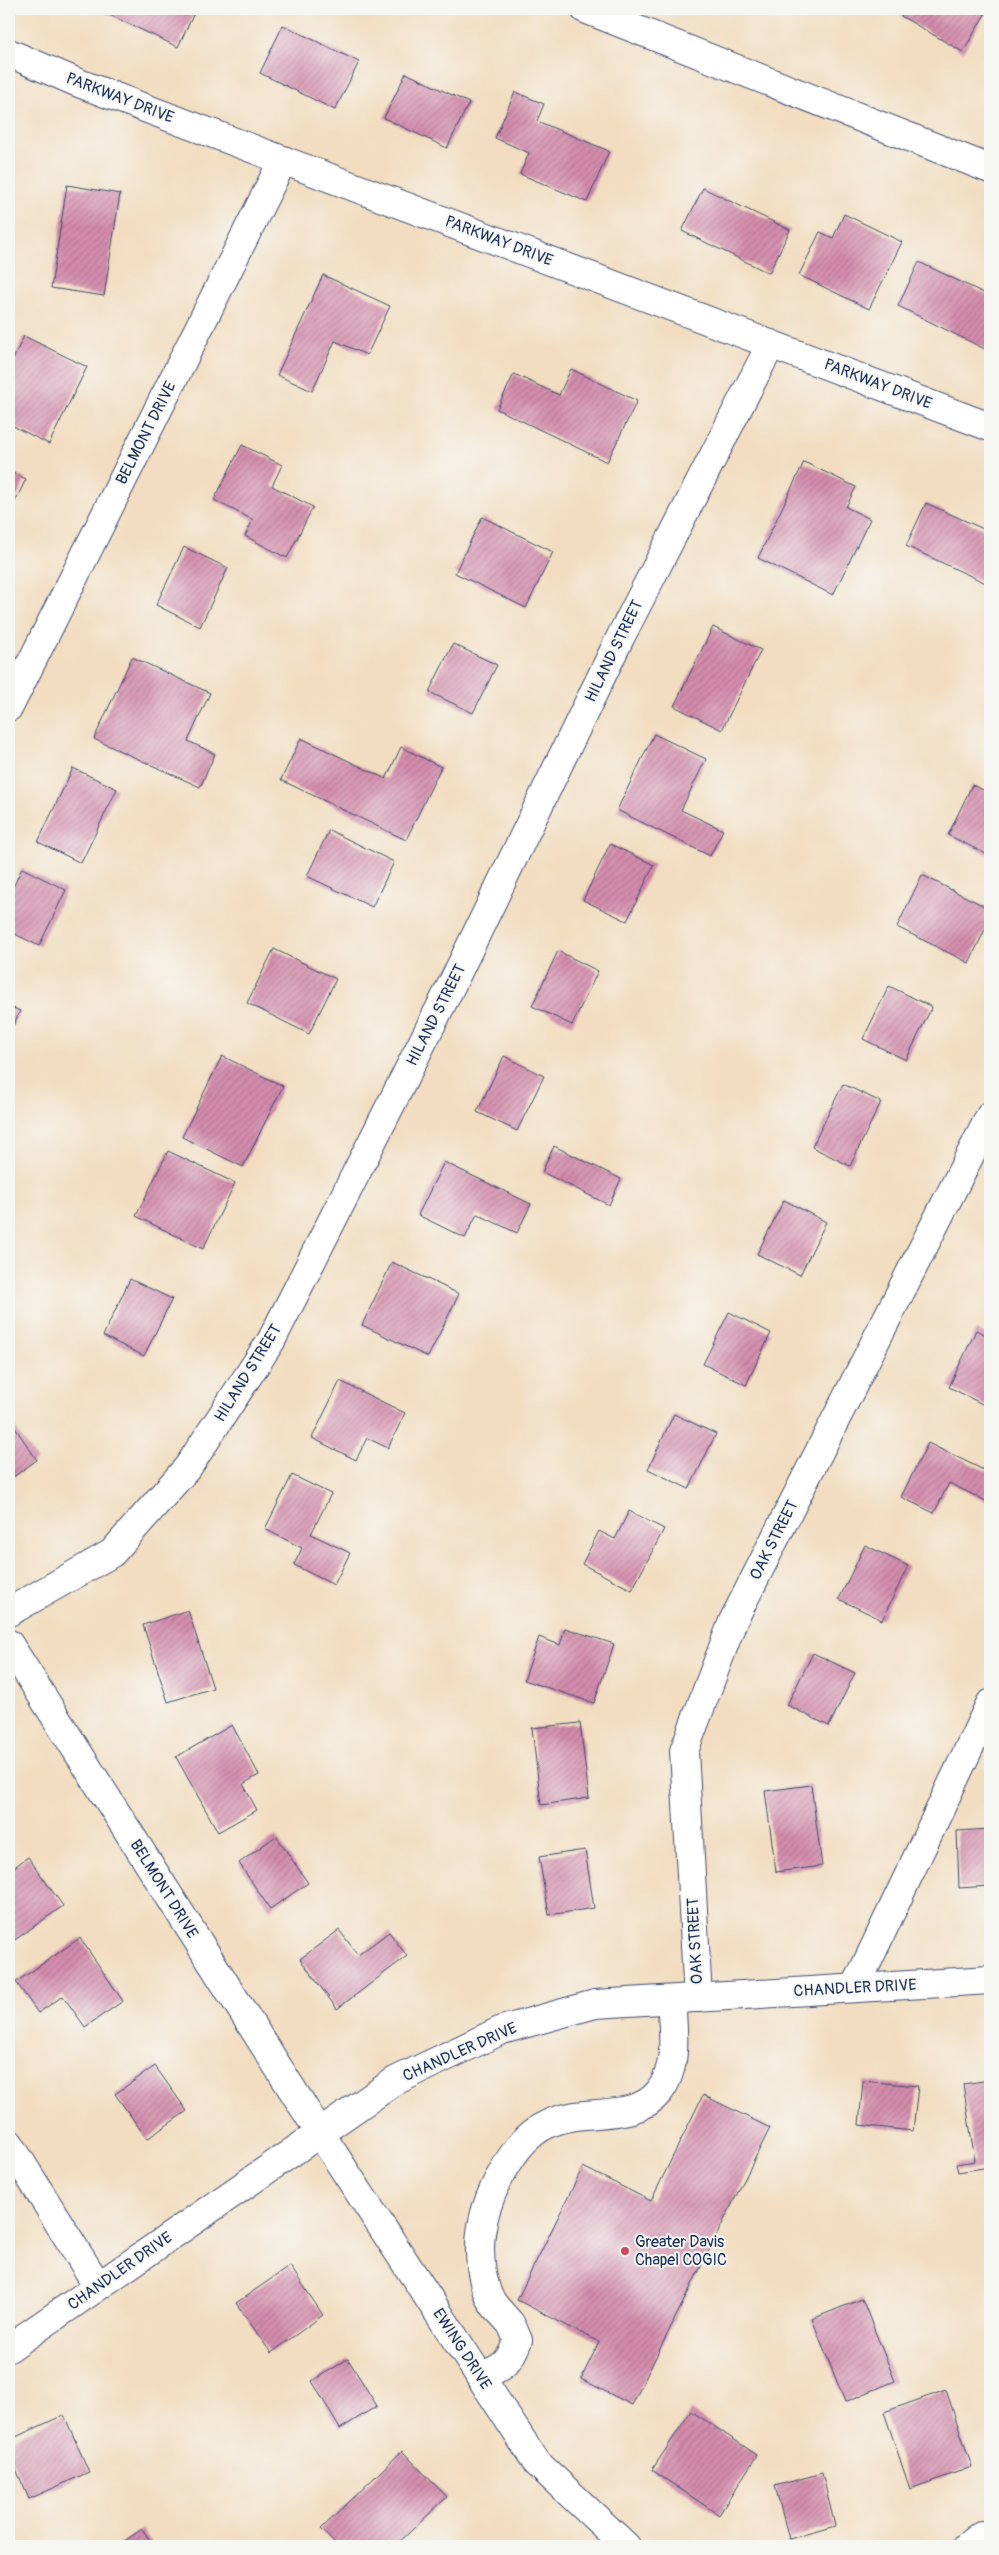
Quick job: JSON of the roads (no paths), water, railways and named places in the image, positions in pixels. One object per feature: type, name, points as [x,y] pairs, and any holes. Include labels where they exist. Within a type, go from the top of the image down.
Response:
[{"type":"street","points":[[585,9],[990,169]]},
{"type":"street","name":"PARKWAY DRIVE","points":[[9,53],[76,82],[990,427]]},
{"type":"street","name":"BELMONT DRIVE","points":[[9,707],[283,160]]},
{"type":"street","name":"HILAND STREET","points":[[9,1612],[112,1554],[188,1467],[271,1340],[452,984],[620,636],[771,344]]},
{"type":"street","name":"OAK STREET","points":[[698,1998],[684,1751],[733,1621],[990,1116]]},
{"type":"street","name":"BELMONT DRIVE","points":[[9,1644],[320,2133]]},
{"type":"street","points":[[855,1988],[990,1704]]},
{"type":"street","name":"CHANDLER DRIVE","points":[[9,2348],[395,2081],[502,2030],[595,2004],[990,1980]]},
{"type":"street","points":[[480,2377],[504,2366],[513,2355],[518,2340],[511,2324],[497,2309],[488,2294],[482,2275],[479,2251],[481,2228],[493,2188],[517,2148],[528,2135],[547,2123],[569,2117],[637,2109],[659,2091],[668,2074],[674,2056],[671,2000]]},
{"type":"street","name":"EWING DRIVE","points":[[320,2133],[537,2463],[626,2546]]},
{"type":"street","points":[[9,2143],[98,2286]]},
{"type":"street","points":[[966,2546],[981,2535],[990,2538]]},
{"type":"place","name":"Greater Davis Chapel COGIC","points":[[625,2251]]}]
